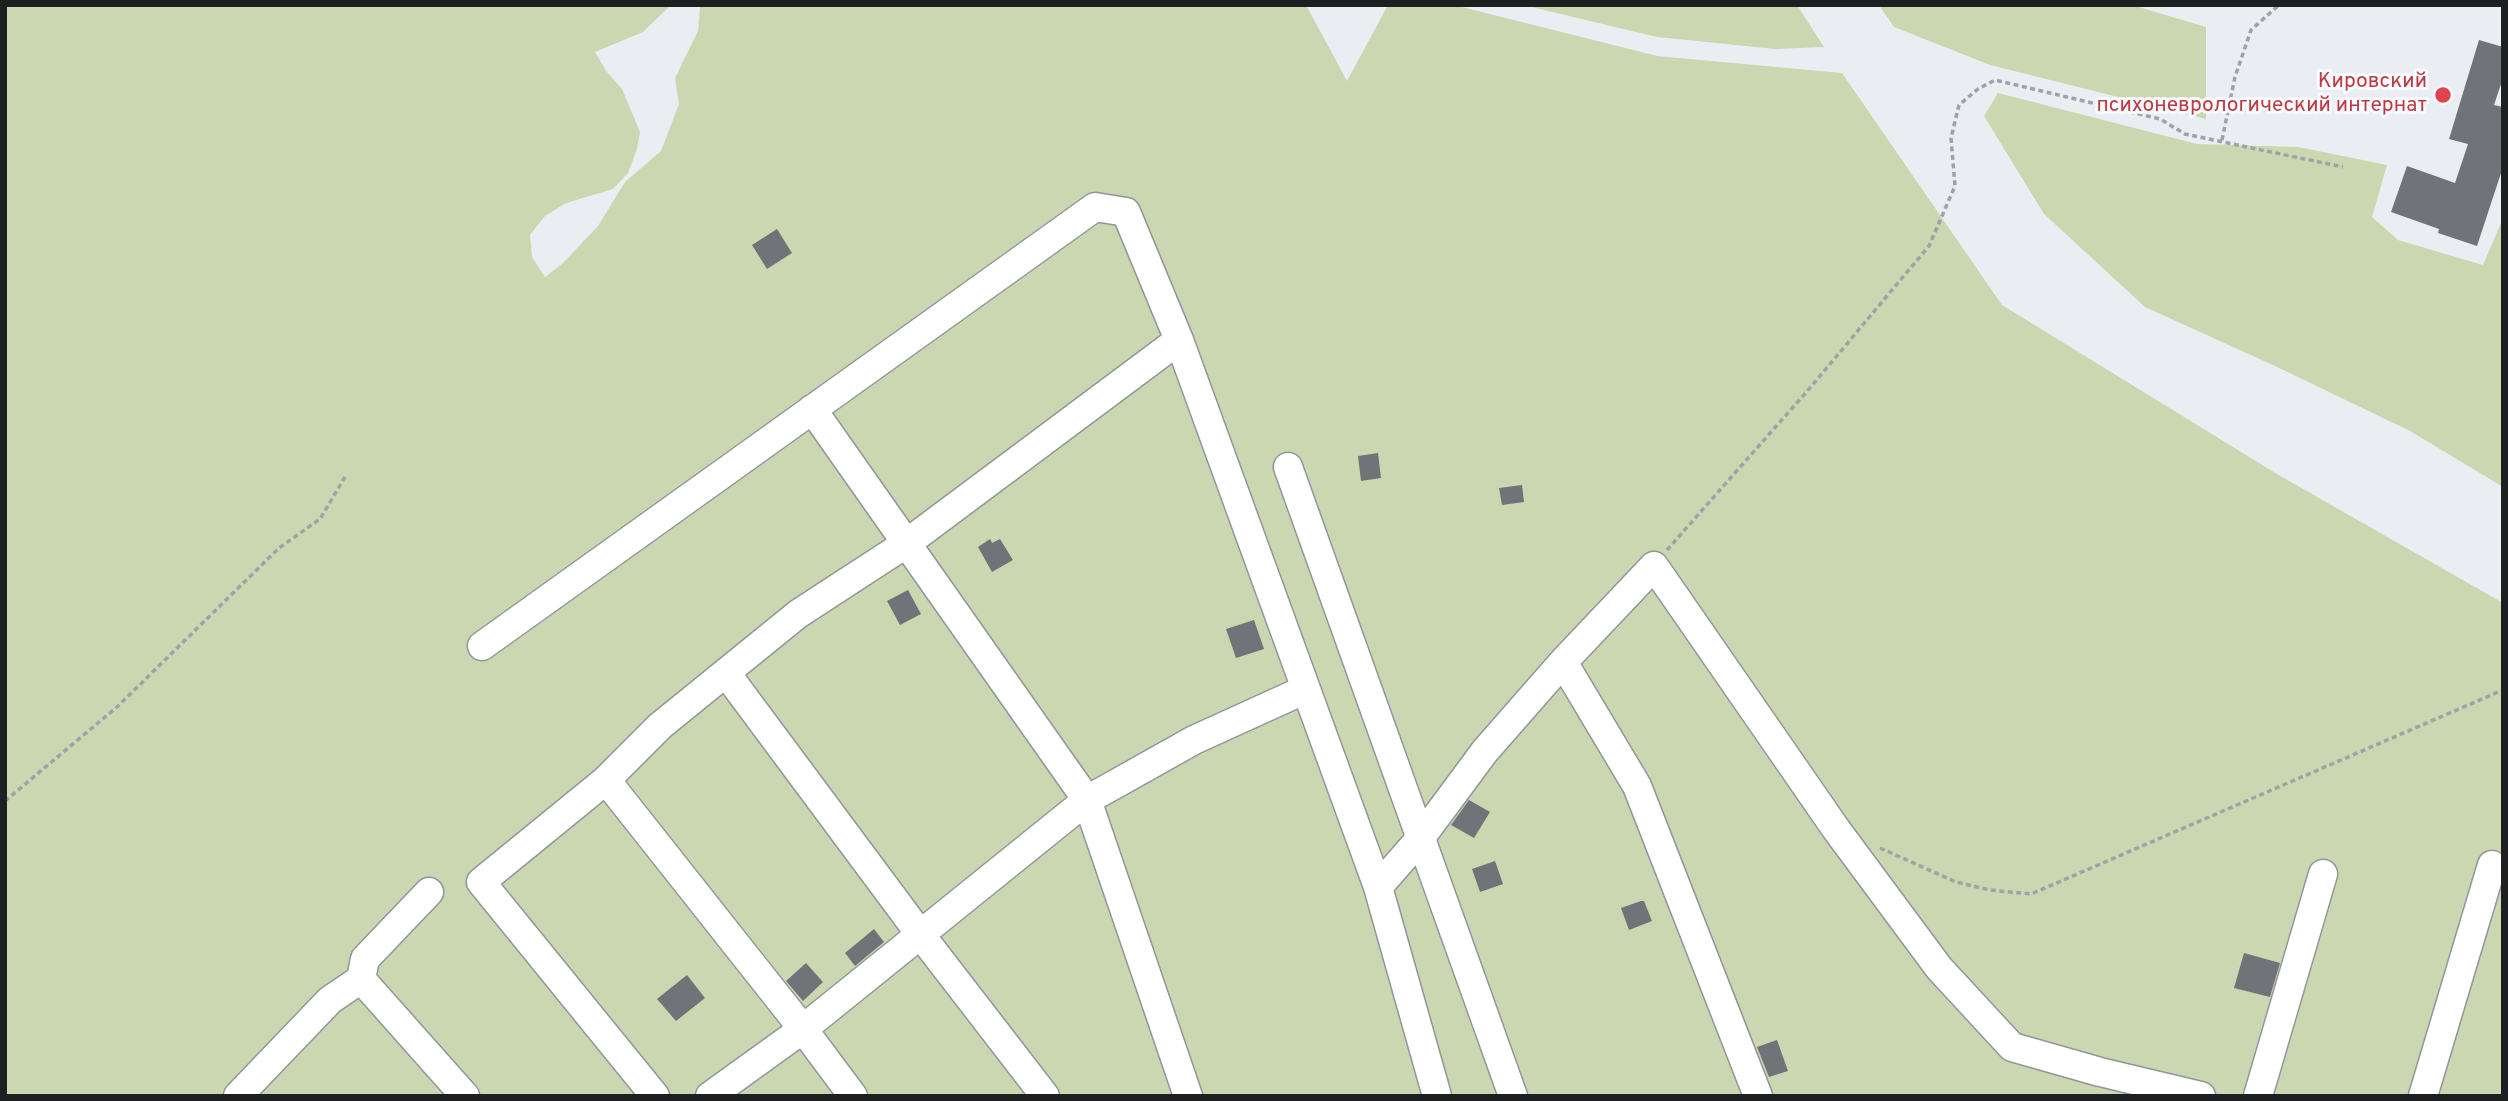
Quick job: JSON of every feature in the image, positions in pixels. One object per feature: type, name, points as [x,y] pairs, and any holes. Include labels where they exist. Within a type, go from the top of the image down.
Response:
[{"type":"street","points":[[482,646],[1095,207],[1126,212],[1179,340],[1304,690],[1378,887],[1437,1096]]},
{"type":"street","points":[[655,1096],[481,882],[606,780],[660,726],[798,614],[906,543],[1179,340]]},
{"type":"street","points":[[813,409],[1087,800],[1188,1096]]},
{"type":"street","points":[[1288,467],[1513,1096]]},
{"type":"street","points":[[1378,887],[1419,839],[1485,751],[1563,662],[1654,566],[1836,828],[1939,968],[2012,1047],[2098,1084],[2201,1096]]},
{"type":"street","points":[[1563,662],[1637,786],[1758,1096]]},
{"type":"street","points":[[726,673],[920,934],[1045,1096]]},
{"type":"street","points":[[710,1096],[803,1029],[1087,800],[1194,740],[1304,690]]},
{"type":"street","points":[[606,780],[853,1096]]},
{"type":"street","points":[[2423,1096],[2492,865]]},
{"type":"street","points":[[2258,1096],[2323,874]]},
{"type":"street","points":[[251,1090],[330,1000],[361,979],[365,959],[429,892]]},
{"type":"street","points":[[361,979],[465,1096]]},
{"type":"path","points":[[2222,141],[2235,77],[2251,30],[2279,5]]},
{"type":"path","points":[[1654,566],[1809,389],[1929,246],[1955,186],[1951,138],[1959,105],[1978,89],[1995,80],[2160,119],[2185,134],[2343,167]]},
{"type":"path","points":[[5,801],[117,707],[279,548],[320,519],[345,477]]},
{"type":"path","points":[[1872,845],[1956,883],[2031,894],[2503,690]]},
{"type":"green space","points":[[5,5],[671,5],[643,32],[595,52],[606,71],[622,89],[640,132],[637,149],[628,173],[613,189],[566,203],[545,216],[530,235],[532,257],[545,277],[563,263],[598,226],[625,182],[661,151],[679,104],[675,78],[698,31],[700,7],[696,5],[1306,5],[1347,81],[1388,5],[1454,5],[1657,56],[1842,73],[2002,305],[2277,474],[2503,603],[2503,1096],[5,1096]]},
{"type":"green space","points":[[1523,5],[1797,5],[1824,47],[1775,49],[1657,37]]},
{"type":"green space","points":[[1879,5],[2132,5],[2206,27],[2206,119],[1990,65],[1894,27]]},
{"type":"green space","points":[[1998,93],[2197,144],[2298,147],[2387,165],[2372,217],[2398,240],[2483,265],[2503,218],[2503,487],[2410,431],[2145,307],[2044,214],[1984,116]]},
{"type":"building","points":[[2479,40],[2503,47],[2503,78],[2494,105],[2503,107],[2503,167],[2477,246],[2438,233],[2439,229],[2391,212],[2407,166],[2455,183],[2468,144],[2449,139]]},
{"type":"building","points":[[777,229],[792,253],[767,269],[752,245]]},
{"type":"building","points":[[1378,453],[1381,478],[1361,481],[1358,456]]},
{"type":"building","points":[[1522,485],[1524,502],[1502,505],[1499,488]]},
{"type":"building","points":[[990,539],[992,543],[1000,539],[1013,560],[992,572],[978,547]]},
{"type":"building","points":[[908,590],[921,614],[900,625],[887,601]]},
{"type":"building","points":[[1254,620],[1264,649],[1236,658],[1226,629]]},
{"type":"building","points":[[1469,800],[1490,812],[1474,838],[1451,825]]},
{"type":"building","points":[[1495,861],[1503,884],[1480,892],[1472,869]]},
{"type":"building","points":[[1644,901],[1652,921],[1629,930],[1621,908]]},
{"type":"building","points":[[874,929],[884,942],[855,966],[845,953]]},
{"type":"building","points":[[2244,953],[2280,963],[2270,997],[2234,988]]},
{"type":"building","points":[[806,963],[823,982],[803,1001],[786,981]]},
{"type":"building","points":[[687,975],[705,998],[676,1021],[657,999]]},
{"type":"building","points":[[1777,1040],[1788,1071],[1769,1077],[1757,1047]]},
{"type":"place","name":"Кировский психоневрологический интернат","points":[[2443,95]]}]
